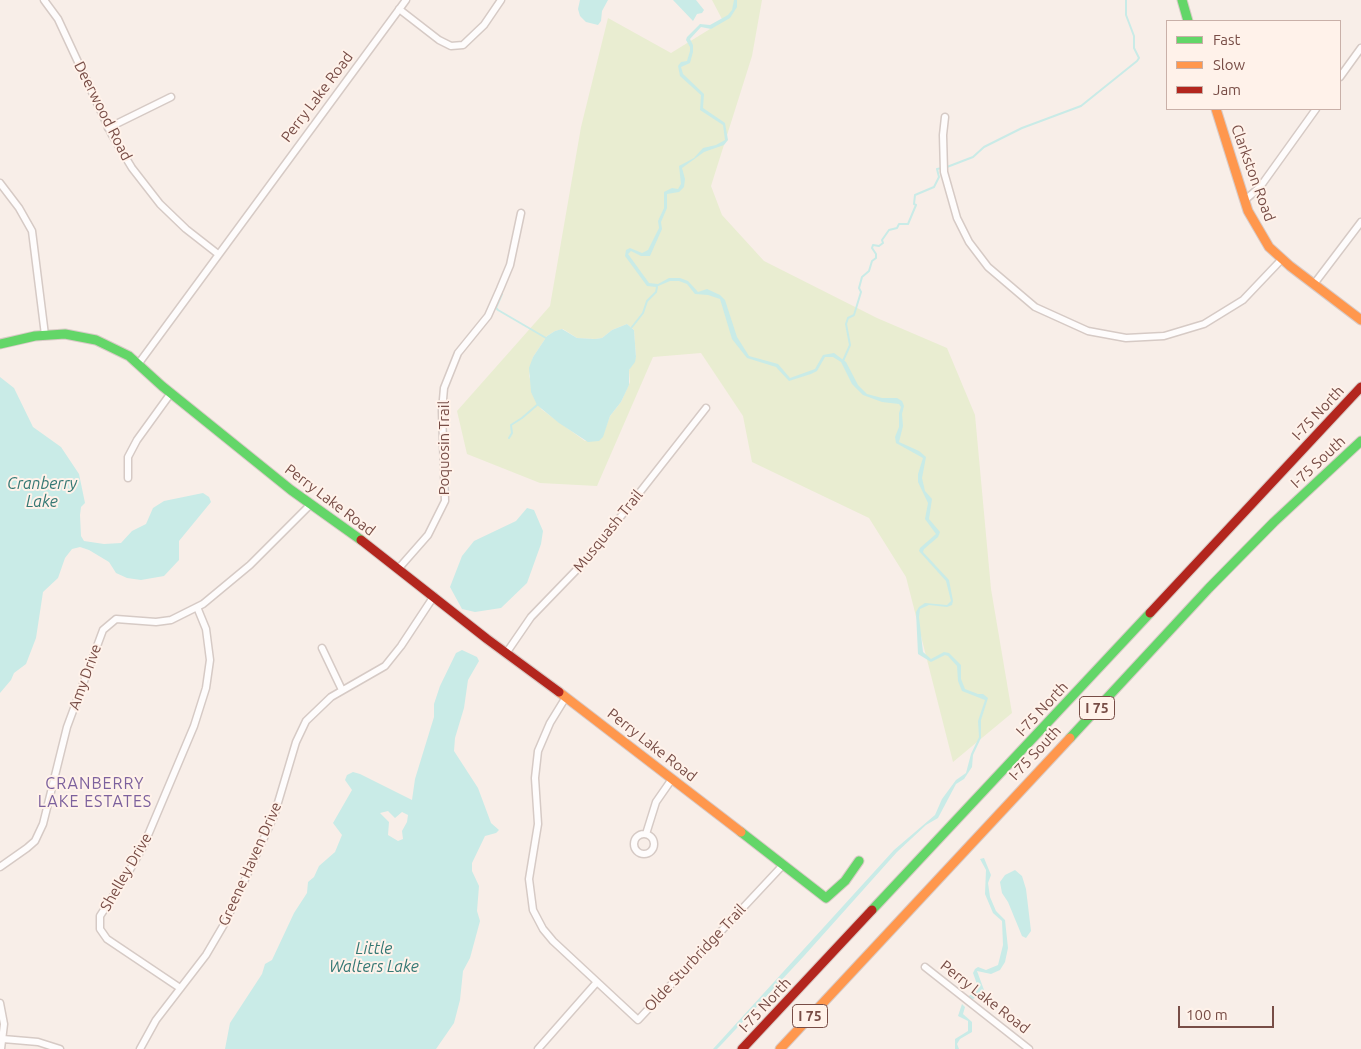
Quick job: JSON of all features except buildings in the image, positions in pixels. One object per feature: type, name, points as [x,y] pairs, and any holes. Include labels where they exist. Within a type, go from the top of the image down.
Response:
[{"type":"main road","points":[[1182,0],[1188,20]]},
{"type":"main road","name":"Clarkston Road","points":[[1216,110],[1245,200],[1257,228],[1269,247],[1361,320]]},
{"type":"main road","points":[[0,344],[45,335],[65,334],[96,340],[139,363]]},
{"type":"main road","name":"Perry Lake Road","points":[[139,363],[171,393],[311,504],[399,568],[826,898],[845,881],[859,861]]},
{"type":"main road","name":"I-75 North","points":[[742,1049],[1361,387]]},
{"type":"main road","name":"I-75 South","points":[[780,1049],[1209,588],[1274,522],[1361,441]]},
{"type":"street","name":"Deerwood Road","points":[[44,0],[64,30],[108,128],[132,168],[160,204],[186,229],[218,254]]},
{"type":"street","name":"Perry Lake Road","points":[[139,363],[406,0]]},
{"type":"street","points":[[399,9],[438,40],[451,46],[463,45],[484,25],[501,0]]},
{"type":"street","points":[[1341,76],[1361,48]]},
{"type":"street","points":[[108,128],[171,97]]},
{"type":"street","points":[[1245,200],[1260,187],[1315,110]]},
{"type":"street","points":[[945,117],[942,135],[944,172],[957,218],[969,242],[988,267],[1035,307],[1088,331],[1126,338],[1164,336],[1204,324],[1242,300],[1282,259]]},
{"type":"street","points":[[0,183],[19,208],[32,231],[45,335]]},
{"type":"street","name":"Poquosin Trail","points":[[399,568],[428,535],[444,501],[442,411],[444,388],[458,353],[488,316],[500,290],[510,265],[521,213]]},
{"type":"street","points":[[1314,284],[1361,222]]},
{"type":"street","points":[[128,478],[128,457],[137,440],[171,393]]},
{"type":"street","name":"Musquash Trail","points":[[507,652],[531,617],[589,557],[706,408]]},
{"type":"street","name":"Amy Drive","points":[[0,867],[34,841],[43,824],[67,727],[103,630],[116,619],[156,622],[170,620],[197,607],[250,564],[311,504]]},
{"type":"street","name":"Greene Haven Drive","points":[[140,1049],[156,1020],[206,955],[226,921],[274,816],[300,732],[318,708],[342,690],[372,674],[391,659],[434,596]]},
{"type":"street","name":"Shelley Drive","points":[[180,988],[107,939],[100,929],[100,916],[128,874],[143,847],[183,756],[203,698],[210,648],[206,629],[197,607]]},
{"type":"street","points":[[322,648],[342,690]]},
{"type":"street","name":"Olde Sturbridge Trail","points":[[566,697],[546,731],[538,751],[535,778],[538,824],[529,878],[533,910],[543,929],[596,982],[638,1020],[783,865]]},
{"type":"street","points":[[646,834],[656,802],[672,779]]},
{"type":"street","name":"Perry Lake Road","points":[[925,967],[1029,1049]]},
{"type":"street","points":[[538,1049],[596,982]]},
{"type":"street","points":[[0,1004],[4,1024],[1,1049]]},
{"type":"street","points":[[3,1039],[38,1042],[60,1049]]},
{"type":"green space","points":[[712,0],[762,0],[752,56],[711,186],[722,215],[764,261],[877,318],[947,348],[975,415],[991,589],[1012,713],[953,762],[906,577],[869,518],[752,462],[743,416],[701,353],[653,357],[597,486],[540,483],[467,454],[457,411],[550,306],[581,127],[608,18],[671,53],[723,21]],"holes":[[[627,324],[634,330],[636,357],[629,370],[630,382],[621,402],[610,416],[604,432],[585,441],[541,409],[529,376],[533,357],[547,336],[563,329],[577,338],[602,338],[612,330]]]},
{"type":"water","points":[[580,0],[608,0],[598,25],[586,22],[580,16],[578,9]]},
{"type":"water","points":[[673,0],[696,0],[704,10],[702,13],[697,14],[693,21]]},
{"type":"water","points":[[734,0],[737,0],[737,7],[730,18],[711,29],[701,27],[690,39],[693,45],[693,52],[690,63],[681,67],[683,74],[704,94],[703,108],[725,123],[728,140],[724,145],[704,152],[682,168],[685,179],[684,187],[679,192],[667,194],[667,208],[661,222],[662,229],[650,256],[641,256],[631,251],[628,254],[649,283],[658,284],[669,278],[680,278],[688,281],[698,292],[707,289],[720,295],[725,300],[737,337],[749,356],[778,364],[790,378],[815,369],[823,355],[834,353],[846,362],[858,385],[867,394],[882,398],[897,398],[902,401],[904,406],[902,414],[903,426],[899,442],[919,451],[926,457],[922,478],[925,491],[932,499],[929,519],[940,532],[938,537],[923,552],[949,580],[953,601],[952,605],[947,607],[929,605],[920,609],[919,617],[923,652],[931,659],[944,652],[949,653],[961,665],[961,679],[965,689],[983,694],[988,698],[981,720],[981,738],[973,755],[972,767],[964,779],[956,784],[938,818],[926,825],[897,852],[722,1044],[717,1049],[713,1049],[894,850],[935,815],[942,799],[956,780],[966,773],[971,754],[979,737],[978,721],[985,700],[962,691],[958,681],[957,666],[948,656],[945,655],[931,662],[918,654],[916,612],[919,607],[925,603],[947,605],[951,601],[946,581],[919,551],[936,534],[925,519],[928,503],[918,482],[918,474],[923,458],[896,443],[895,437],[899,427],[901,407],[899,404],[882,402],[863,395],[852,384],[841,362],[833,357],[825,357],[817,371],[789,381],[776,367],[747,358],[732,339],[720,299],[708,295],[695,294],[687,284],[679,281],[670,281],[656,287],[647,286],[625,256],[626,250],[630,248],[642,253],[648,250],[659,228],[658,221],[664,208],[664,192],[672,188],[678,189],[681,184],[679,166],[694,158],[703,148],[716,145],[725,140],[723,125],[700,110],[701,95],[680,76],[678,66],[681,62],[687,61],[690,47],[686,40],[687,37],[700,24],[710,25],[728,15],[732,10]]},
{"type":"water","points":[[627,324],[634,330],[636,357],[629,370],[629,385],[621,402],[610,416],[603,437],[599,441],[588,442],[559,423],[537,405],[531,392],[529,368],[533,357],[547,336],[555,331],[562,329],[577,338],[595,339],[602,338],[612,330]]},
{"type":"water","name":"Cranberry Lake","points":[[0,377],[14,388],[33,427],[61,447],[79,474],[85,503],[81,507],[80,515],[81,536],[84,541],[104,544],[121,543],[132,531],[146,524],[153,508],[164,501],[203,493],[209,497],[211,502],[179,541],[179,560],[164,576],[141,580],[127,578],[116,573],[109,562],[89,550],[80,547],[72,549],[65,558],[58,578],[43,592],[36,638],[26,664],[14,673],[11,680],[0,693]]},
{"type":"water","points":[[527,508],[534,510],[543,531],[541,544],[527,583],[501,608],[475,612],[462,609],[450,587],[462,556],[474,541],[516,521]]},
{"type":"water","name":"Little Walters Lake","points":[[462,650],[477,657],[479,661],[468,680],[464,708],[455,738],[454,751],[478,788],[491,823],[499,830],[496,833],[485,836],[472,863],[472,871],[479,886],[477,911],[480,921],[470,958],[463,971],[460,1000],[454,1023],[436,1049],[225,1049],[230,1023],[262,974],[265,964],[272,960],[294,913],[307,893],[308,882],[314,877],[319,866],[335,852],[342,835],[333,823],[352,790],[345,780],[347,775],[353,772],[360,774],[412,800],[415,779],[434,717],[434,704],[440,686],[456,653]],"holes":[[[388,811],[395,818],[402,812],[408,815],[407,822],[402,831],[403,839],[398,841],[388,835],[389,822],[380,813]]]},
{"type":"water","points":[[984,858],[991,875],[988,883],[990,897],[996,911],[1005,920],[1008,948],[1005,962],[1000,970],[991,974],[977,971],[984,990],[981,995],[971,1000],[968,997],[978,987],[973,973],[975,969],[978,967],[986,970],[998,965],[1003,945],[1002,921],[993,913],[985,894],[986,870],[980,859]]},
{"type":"water","points":[[1015,870],[1022,876],[1026,889],[1031,931],[1026,938],[1022,936],[1008,902],[1002,893],[1000,882],[1005,875]]},
{"type":"water","points":[[962,1004],[965,1007],[963,1014],[972,1022],[972,1032],[960,1039],[957,1044],[959,1049],[955,1049],[955,1039],[968,1031],[968,1021],[958,1016]]},
{"type":"waterway","points":[[947,167],[973,157],[984,147],[1022,128],[1081,106],[1137,61],[1139,58],[1134,48],[1134,36],[1126,15],[1126,0]]},
{"type":"waterway","points":[[843,361],[850,345],[846,324],[848,318],[854,315],[861,292],[859,288],[862,277],[869,271],[872,261],[876,258],[872,248],[873,245],[879,246],[883,243],[882,240],[889,230],[897,228],[899,224],[908,224],[916,205],[914,204],[915,195],[934,187],[939,177],[937,169],[942,168]]},
{"type":"waterway","points":[[632,327],[643,313],[647,301],[656,292],[657,287]]},
{"type":"waterway","points":[[502,294],[496,308],[546,338]]},
{"type":"waterway","points":[[509,438],[512,433],[511,425],[537,405]]},
{"type":"traffic: fast","points":[[1182,0],[1188,20]]},
{"type":"traffic: fast","points":[[0,344],[35,336],[65,334],[96,340],[129,356],[162,386],[291,490],[361,540]]},
{"type":"traffic: fast","points":[[1070,738],[1209,588],[1274,522],[1361,441]]},
{"type":"traffic: fast","points":[[872,910],[1150,613]]},
{"type":"traffic: fast","points":[[741,832],[826,898],[845,881],[859,861]]},
{"type":"traffic: slow","points":[[1216,110],[1248,211],[1269,247],[1290,266],[1361,320]]},
{"type":"traffic: slow","points":[[559,692],[741,832]]},
{"type":"traffic: slow","points":[[780,1049],[1070,738]]},
{"type":"traffic: jam","points":[[1150,613],[1361,387]]},
{"type":"traffic: jam","points":[[361,540],[487,639],[559,692]]},
{"type":"traffic: jam","points":[[742,1049],[872,910]]},
{"type":"district","name":"CRANBERRY LAKE ESTATES","points":[[95,793]]}]
